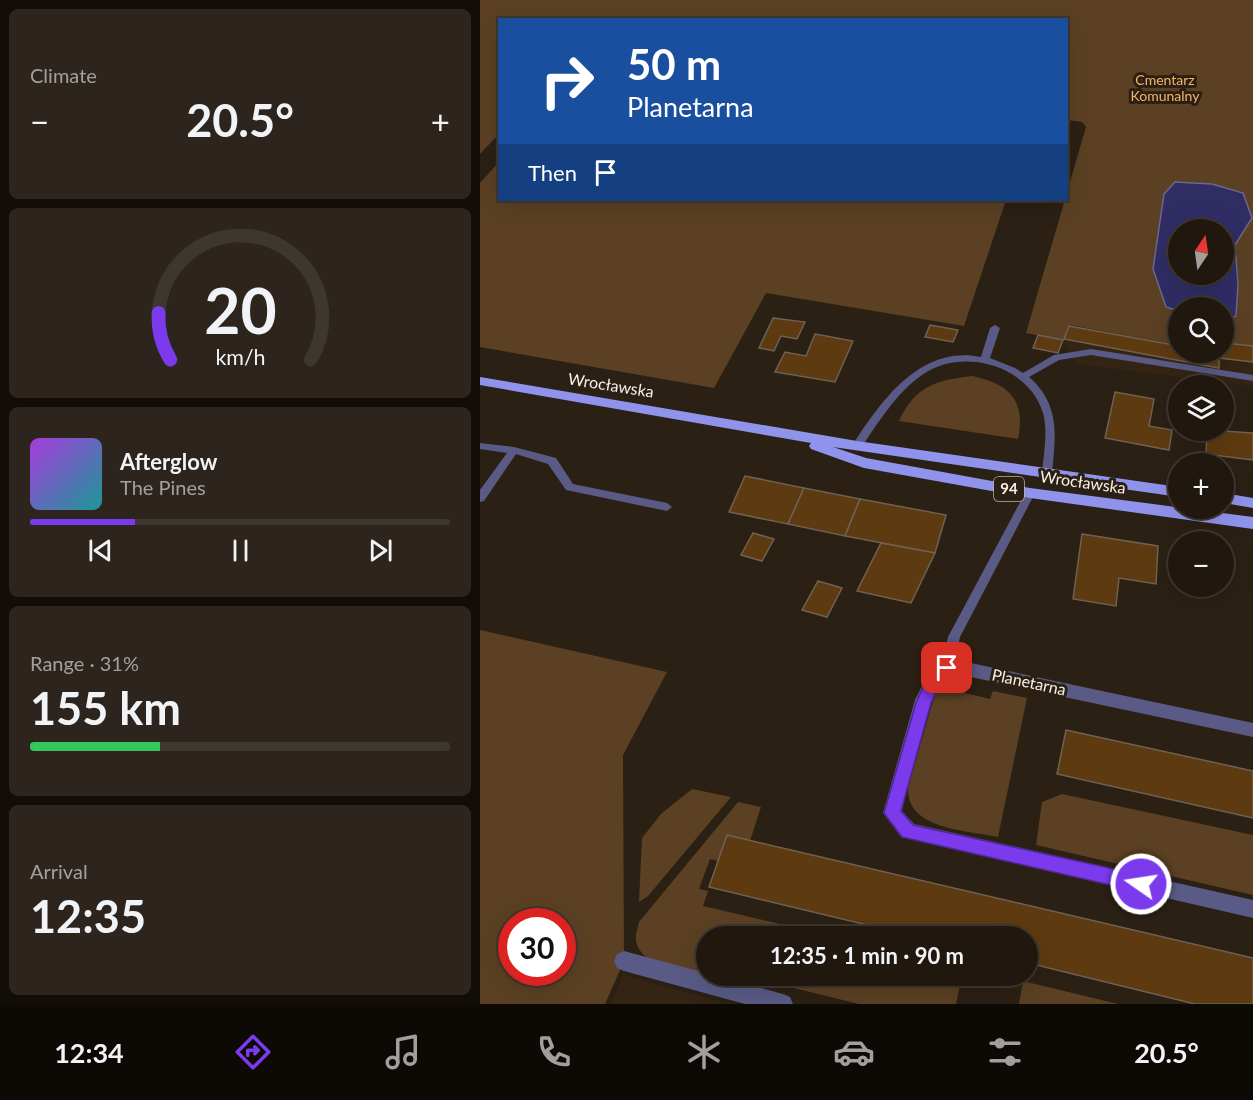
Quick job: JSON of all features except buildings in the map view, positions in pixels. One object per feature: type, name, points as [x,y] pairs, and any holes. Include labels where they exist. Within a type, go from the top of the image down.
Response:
[{"type":"main road","name":"Wrocławska","points":[[481,383],[857,446],[1168,490]]},
{"type":"main road","name":"Wrocławska","points":[[771,431],[864,463],[1030,493],[1253,523]]},
{"type":"main road","points":[[1234,500],[1253,503]]},
{"type":"street","name":"Planetarna","points":[[947,668],[966,669],[1253,730]]},
{"type":"street","points":[[947,668],[936,674],[924,703],[892,813],[908,831],[1253,909]]},
{"type":"street","points":[[624,960],[783,1004]]},
{"type":"lane","points":[[984,361],[994,328]]},
{"type":"lane","points":[[1024,376],[1057,357],[1090,352],[1253,378]]},
{"type":"lane","points":[[857,446],[886,405],[919,371],[941,361],[969,359],[984,361],[1005,365],[1024,376],[1038,392],[1047,411],[1050,431],[1047,472]]},
{"type":"lane","points":[[480,446],[514,450],[552,460],[570,487],[667,507]]},
{"type":"lane","points":[[480,498],[514,450]]},
{"type":"lane","points":[[947,668],[954,637],[1030,493]]},
{"type":"shaded area","points":[[1175,182],[1212,184],[1243,193],[1252,218],[1235,245],[1238,284],[1236,316],[1234,317],[1234,297],[1168,297],[1168,308],[1166,307],[1153,269],[1164,194]]},
{"type":"shaded area","points":[[1069,326],[1168,343],[1168,363],[1234,363],[1234,351],[1253,348],[1253,386],[1234,384],[1234,375],[1168,375],[1076,364],[1063,340]]},
{"type":"shaded area","points":[[623,975],[728,1004],[611,1004]]},
{"type":"green space","name":"Cmentarz Komunalny","points":[[480,0],[1253,0],[1253,348],[1234,345],[1234,297],[1168,297],[1168,343],[1070,325],[1063,340],[1026,333],[1064,201],[1068,201],[1068,189],[1086,127],[1082,122],[1068,120],[1068,18],[498,18],[498,135],[480,154]]},
{"type":"green space","points":[[498,163],[498,201],[1006,201],[964,326],[766,293],[714,388],[480,347],[480,183]]},
{"type":"green space","points":[[972,376],[996,384],[1012,396],[1019,414],[1018,439],[899,421],[912,400],[928,387],[948,380]]},
{"type":"green space","points":[[480,630],[667,672],[623,755],[624,961],[605,1004],[480,1004]]},
{"type":"green space","points":[[944,682],[967,684],[965,693],[990,699],[993,691],[1027,698],[998,837],[940,826],[917,812],[910,801],[908,787],[936,691]]},
{"type":"green space","points":[[692,789],[731,797],[648,896],[639,902],[642,838],[661,814]]},
{"type":"green space","points":[[1062,794],[1253,835],[1253,895],[1036,845],[1042,802]]},
{"type":"green space","points":[[738,802],[761,807],[750,841],[718,861],[710,859],[699,889],[708,891],[703,906],[788,926],[696,926],[696,973],[665,966],[646,957],[636,941],[639,922]]},
{"type":"green space","points":[[1038,985],[1118,1004],[1019,1004],[1022,986]]},
{"type":"green space","points":[[785,986],[960,986],[956,1004],[859,1004]]},
{"type":"route","points":[[947,668],[936,674],[924,703],[892,813],[908,831],[1141,884]]}]
